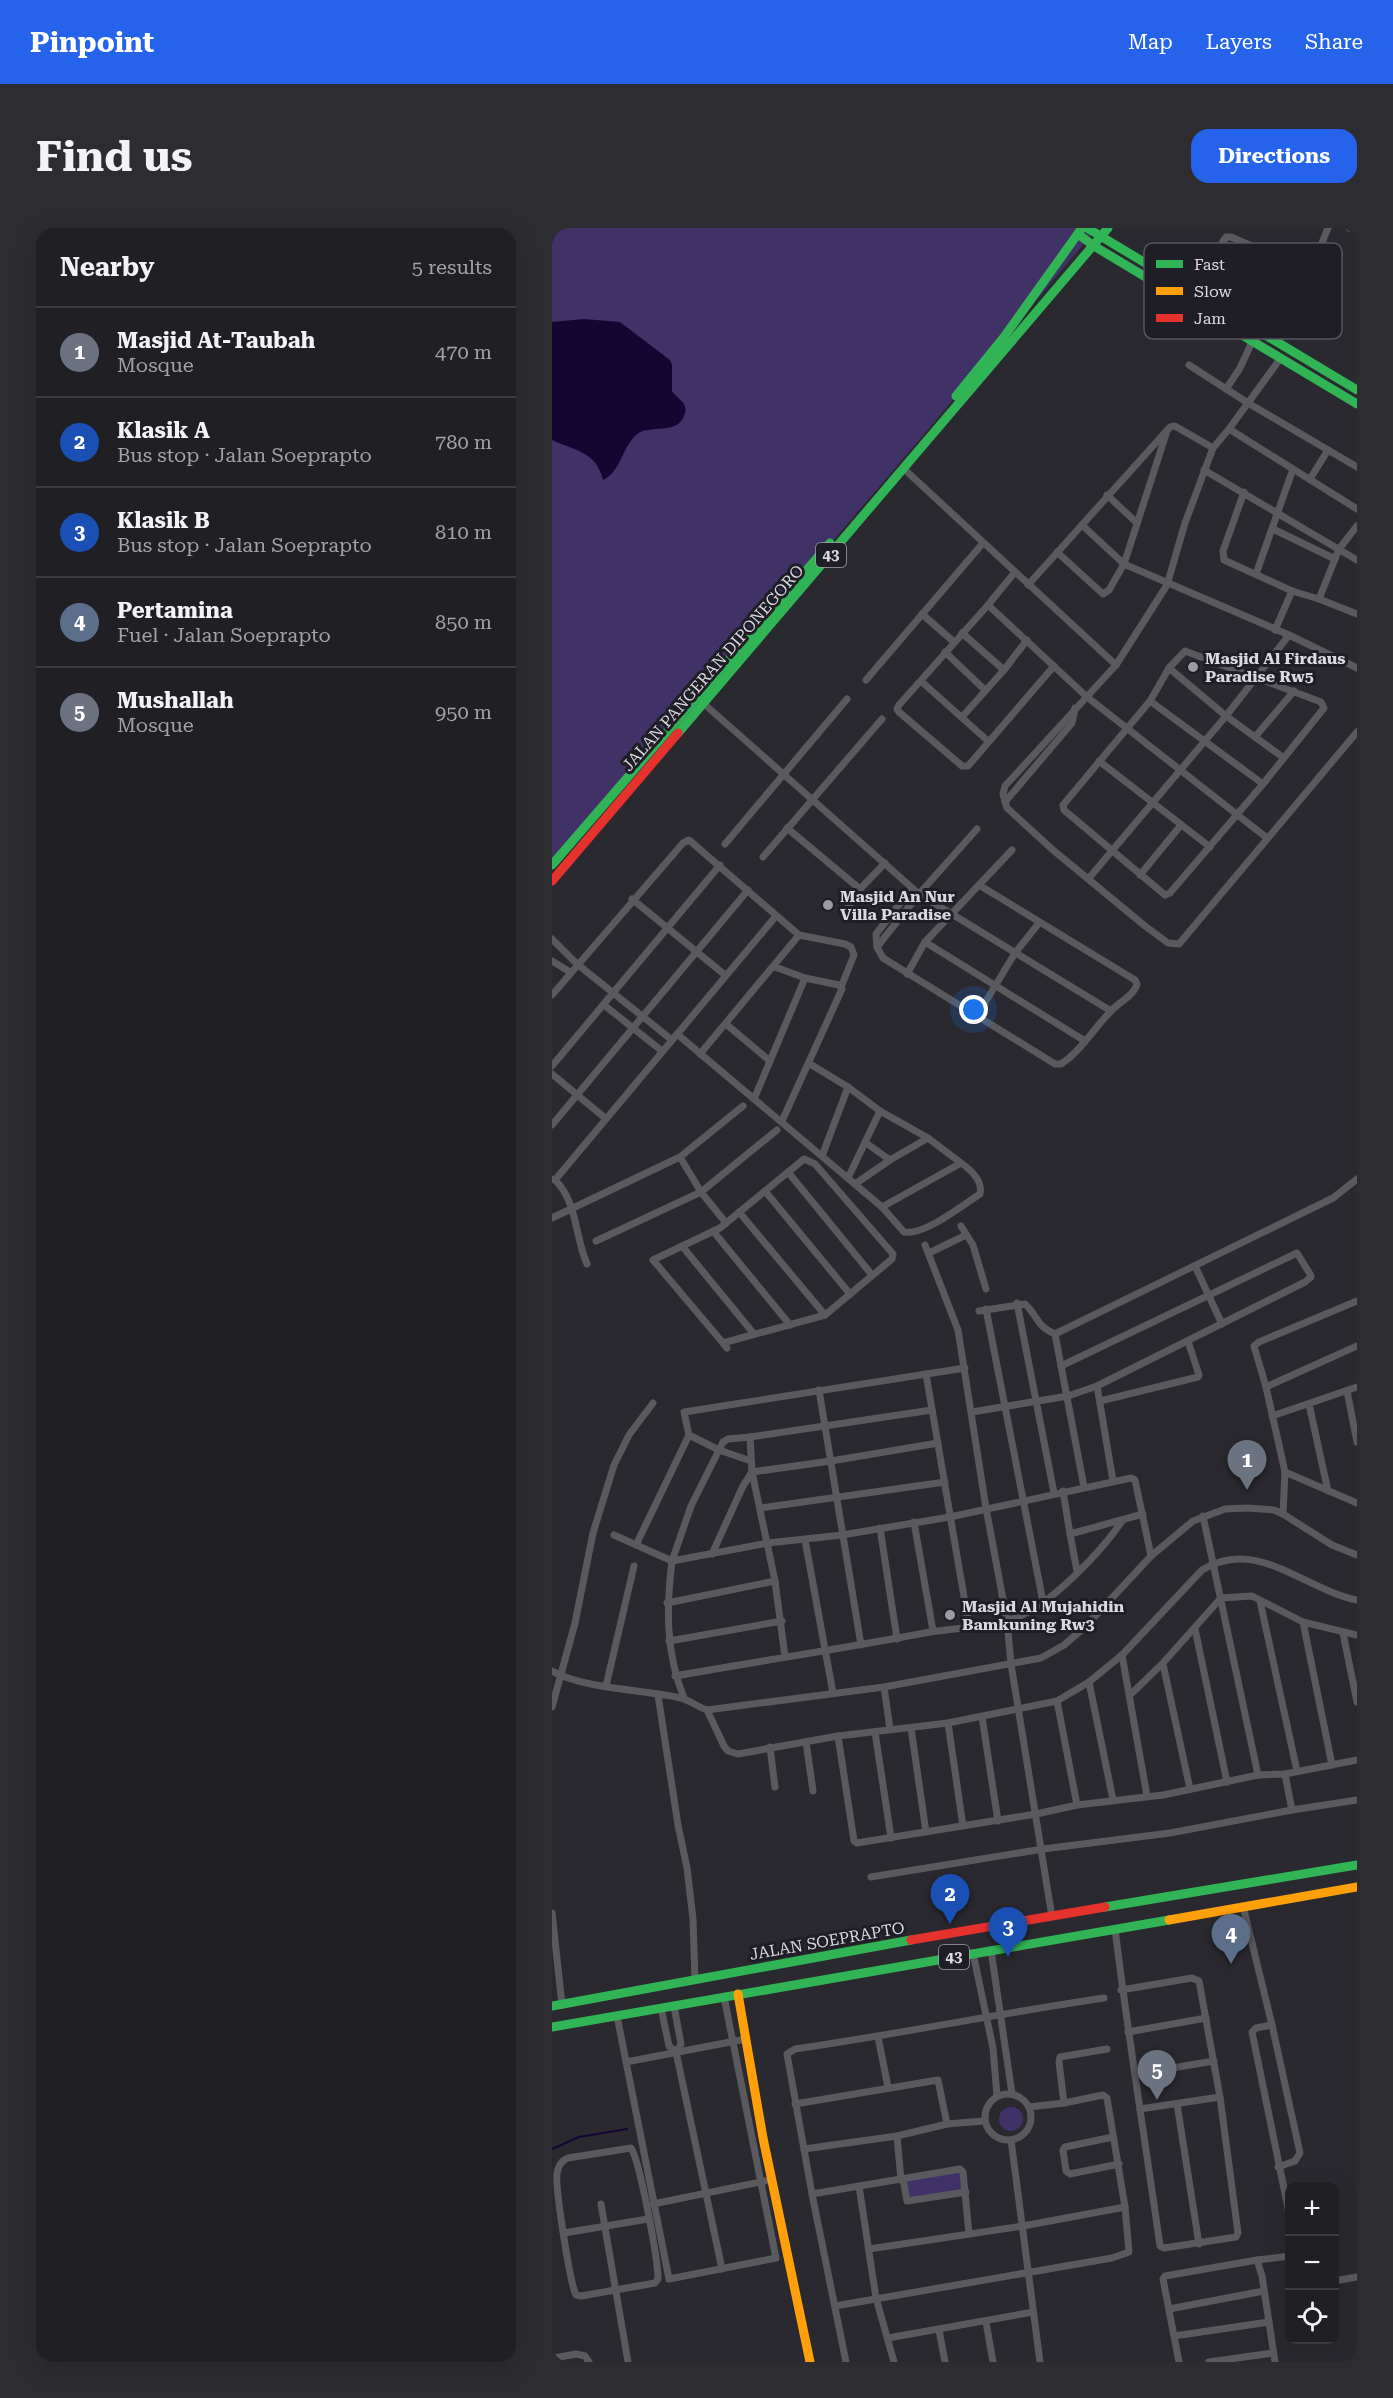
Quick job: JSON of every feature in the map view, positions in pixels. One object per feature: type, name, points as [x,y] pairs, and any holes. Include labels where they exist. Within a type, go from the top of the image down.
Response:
[{"type":"main road","points":[[1087,228],[1098,242],[1144,267]]},
{"type":"main road","name":"JALAN PANGERAN DIPONEGORO","points":[[552,880],[1108,228]]},
{"type":"main road","points":[[1080,231],[1144,273]]},
{"type":"main road","name":"JALAN PANGERAN DIPONEGORO","points":[[552,865],[915,445],[998,345],[1080,231]]},
{"type":"main road","points":[[1247,339],[1357,404]]},
{"type":"main road","points":[[1270,339],[1357,390]]},
{"type":"main road","name":"JALAN SOEPRAPTO","points":[[552,2007],[1357,1865]]},
{"type":"main road","name":"43","points":[[552,2027],[1357,1887]]},
{"type":"main road","points":[[738,1994],[772,2180],[810,2362]]},
{"type":"street","points":[[1322,243],[1328,228]]},
{"type":"street","points":[[1348,228],[1357,230]]},
{"type":"street","points":[[1222,243],[1226,237],[1245,243]]},
{"type":"street","points":[[1226,389],[1240,368],[1252,342]]},
{"type":"street","points":[[1280,359],[1213,448],[1167,585],[1116,665],[1005,786],[1005,802],[1007,808],[1053,850],[1168,943],[1179,944],[1357,732]]},
{"type":"street","points":[[1189,365],[1248,403],[1357,467]]},
{"type":"street","points":[[1028,585],[1168,429],[1175,426],[1213,448]]},
{"type":"street","points":[[1057,552],[1103,594],[1109,590],[1124,564],[1168,429]]},
{"type":"street","points":[[1229,429],[1357,509]]},
{"type":"street","points":[[1310,479],[1328,450]]},
{"type":"street","points":[[904,469],[1116,665]]},
{"type":"street","points":[[1204,470],[1357,560]]},
{"type":"street","points":[[1256,574],[1293,470]]},
{"type":"street","points":[[1244,492],[1222,556],[1226,562],[1292,591],[1355,613],[1357,604]]},
{"type":"street","points":[[1107,495],[1137,523]]},
{"type":"street","points":[[1082,525],[1124,564],[1167,585],[1289,635],[1357,669]]},
{"type":"street","points":[[1319,599],[1339,549],[1357,526]]},
{"type":"street","points":[[1273,530],[1335,559]]},
{"type":"street","points":[[866,680],[983,543]]},
{"type":"street","points":[[1015,572],[945,652],[922,682],[899,705],[899,712],[965,767],[972,764],[988,741],[1054,666]]},
{"type":"street","points":[[1275,630],[1292,591]]},
{"type":"street","points":[[988,604],[1126,729],[1266,838]]},
{"type":"street","points":[[922,614],[954,642]]},
{"type":"street","points":[[962,633],[1004,670]]},
{"type":"street","points":[[1089,878],[1226,716],[1289,635]]},
{"type":"street","points":[[962,717],[1027,640]]},
{"type":"street","points":[[1185,651],[1321,702],[1324,708],[1238,815],[1168,894],[1163,893],[1112,852],[1063,808],[1063,804],[1150,701],[1169,668],[1185,651]]},
{"type":"street","points":[[945,652],[985,690]]},
{"type":"street","points":[[1169,668],[1226,716],[1284,758]]},
{"type":"street","points":[[922,682],[988,741]]},
{"type":"street","points":[[1255,737],[1294,691]]},
{"type":"street","points":[[725,844],[847,699]]},
{"type":"street","points":[[1150,701],[1263,784]]},
{"type":"street","points":[[703,703],[919,894],[1111,1011]]},
{"type":"street","points":[[763,857],[882,719]]},
{"type":"street","points":[[1099,760],[1210,847]]},
{"type":"street","points":[[1140,875],[1181,825]]},
{"type":"street","points":[[787,828],[860,889]]},
{"type":"street","points":[[877,947],[919,894],[976,830]]},
{"type":"street","points":[[552,995],[632,899],[687,841],[691,841],[776,916],[800,934],[845,944],[851,947],[854,956],[841,987],[842,993],[782,1121]]},
{"type":"street","points":[[907,974],[925,942],[1012,850]]},
{"type":"street","points":[[845,912],[860,889],[885,863]]},
{"type":"street","points":[[552,1066],[720,865]]},
{"type":"street","points":[[912,888],[876,934],[877,947],[883,958],[1057,1065],[1064,1062],[1111,1011],[1136,990],[1137,984],[1135,980],[979,885]]},
{"type":"street","points":[[552,1125],[748,890]]},
{"type":"street","points":[[632,899],[725,975]]},
{"type":"street","points":[[587,1264],[578,1240],[572,1208],[564,1188],[553,1179],[776,916]]},
{"type":"street","points":[[977,1016],[1015,953],[1039,923]]},
{"type":"street","points":[[700,1054],[775,967],[800,934]]},
{"type":"street","points":[[552,939],[577,964],[613,994],[700,1054],[782,1121],[882,1207],[904,1232],[910,1233],[923,1229],[980,1194],[981,1187],[977,1178],[961,1163],[928,1138],[880,1111],[848,1087],[810,1064]]},
{"type":"street","points":[[925,942],[1085,1041]]},
{"type":"street","points":[[552,960],[570,972]]},
{"type":"street","points":[[775,967],[805,978],[841,987]]},
{"type":"street","points":[[754,1100],[805,978]]},
{"type":"street","points":[[604,1005],[662,1051]]},
{"type":"street","points":[[726,1024],[770,1062]]},
{"type":"street","points":[[552,1074],[605,1118]]},
{"type":"street","points":[[822,1156],[848,1087]]},
{"type":"street","points":[[552,1218],[680,1157],[742,1106]]},
{"type":"street","points":[[848,1178],[880,1111]]},
{"type":"street","points":[[596,1241],[701,1192],[777,1130]]},
{"type":"street","points":[[855,1184],[928,1138]]},
{"type":"street","points":[[866,1143],[890,1160]]},
{"type":"street","points":[[680,1157],[701,1192],[726,1223]]},
{"type":"street","points":[[804,1159],[815,1164],[893,1254],[892,1258],[825,1315],[754,1334],[725,1345],[653,1260],[726,1223],[765,1191],[804,1159]]},
{"type":"street","points":[[882,1207],[961,1163]]},
{"type":"street","points":[[788,1172],[872,1275]]},
{"type":"street","points":[[1044,1602],[1006,1407],[983,1310],[1017,1303],[1026,1304],[1037,1323],[1044,1330],[1055,1334],[1334,1198],[1357,1179]]},
{"type":"street","points":[[765,1191],[850,1294]]},
{"type":"street","points":[[739,1212],[825,1315]]},
{"type":"street","points":[[961,1226],[973,1245],[986,1289]]},
{"type":"street","points":[[713,1231],[790,1325]]},
{"type":"street","points":[[929,1253],[966,1235]]},
{"type":"street","points":[[925,1245],[958,1330],[986,1508],[1007,1621],[1011,1664],[1043,1849],[1052,1917]]},
{"type":"street","points":[[682,1246],[754,1334]]},
{"type":"street","points":[[972,1412],[1068,1396],[1097,1386],[1305,1282],[1311,1277],[1310,1274],[1297,1252],[1061,1366]]},
{"type":"street","points":[[1195,1266],[1222,1324]]},
{"type":"street","points":[[1284,1514],[1285,1472],[1266,1387],[1254,1351],[1256,1344],[1357,1301]]},
{"type":"street","points":[[1017,1303],[1054,1493]]},
{"type":"street","points":[[1055,1334],[1084,1487]]},
{"type":"street","points":[[1100,1401],[1198,1377],[1188,1341]]},
{"type":"street","points":[[1266,1387],[1357,1347]]},
{"type":"street","points":[[636,1545],[689,1434],[683,1415],[688,1411],[965,1368]]},
{"type":"street","points":[[926,1374],[969,1626]]},
{"type":"street","points":[[1097,1386],[1113,1481]]},
{"type":"street","points":[[1272,1416],[1357,1387]]},
{"type":"street","points":[[819,1389],[861,1645]]},
{"type":"street","points":[[1347,1391],[1357,1442]]},
{"type":"street","points":[[552,1707],[578,1613],[593,1533],[614,1465],[629,1435],[653,1403]]},
{"type":"street","points":[[1309,1404],[1328,1491]]},
{"type":"street","points":[[684,1698],[675,1676],[669,1641],[667,1603],[672,1561],[691,1506],[725,1439],[932,1410]]},
{"type":"street","points":[[689,1434],[719,1450],[751,1461]]},
{"type":"street","points":[[750,1437],[752,1472],[775,1581],[785,1657]]},
{"type":"street","points":[[712,1554],[743,1486],[752,1472],[938,1443]]},
{"type":"street","points":[[1285,1472],[1357,1503]]},
{"type":"street","points":[[614,1535],[672,1561],[768,1543],[842,1535],[950,1517],[1131,1478],[1135,1480],[1151,1556]]},
{"type":"street","points":[[760,1508],[945,1482]]},
{"type":"street","points":[[1063,1491],[1077,1571]]},
{"type":"street","points":[[552,1671],[561,1676],[606,1686],[684,1698],[707,1710],[884,1687],[1041,1658],[1064,1645],[1085,1627],[1151,1556],[1193,1521],[1225,1509],[1274,1510],[1332,1545],[1357,1555]]},
{"type":"street","points":[[1070,1534],[1143,1514]]},
{"type":"street","points":[[1203,1516],[1258,1775]]},
{"type":"street","points":[[675,1676],[933,1631],[1007,1621],[1044,1602],[1113,1534],[1122,1521]]},
{"type":"street","points":[[914,1522],[933,1631]]},
{"type":"street","points":[[880,1528],[897,1639]]},
{"type":"street","points":[[805,1540],[833,1693]]},
{"type":"street","points":[[707,1710],[728,1751],[738,1754],[838,1736],[948,1723],[1057,1701],[1089,1682],[1122,1655],[1202,1570],[1213,1563],[1226,1560],[1247,1559],[1264,1562],[1290,1571],[1347,1598],[1357,1600]]},
{"type":"street","points":[[606,1686],[634,1566]]},
{"type":"street","points":[[667,1603],[775,1581]]},
{"type":"street","points":[[1130,1695],[1163,1664],[1221,1598],[1252,1596],[1303,1622],[1357,1635]]},
{"type":"street","points":[[1260,1601],[1297,1771]]},
{"type":"street","points":[[669,1641],[782,1621]]},
{"type":"street","points":[[1303,1622],[1332,1765]]},
{"type":"street","points":[[1195,1629],[1227,1782]]},
{"type":"street","points":[[1343,1633],[1357,1702]]},
{"type":"street","points":[[1122,1655],[1147,1796]]},
{"type":"street","points":[[1163,1664],[1190,1789]]},
{"type":"street","points":[[1089,1682],[1113,1800]]},
{"type":"street","points":[[884,1687],[890,1729]]},
{"type":"street","points":[[658,1695],[687,1868],[693,1919],[695,1980]]},
{"type":"street","points":[[1057,1701],[1077,1805]]},
{"type":"street","points":[[982,1717],[998,1821]]},
{"type":"street","points":[[948,1723],[963,1826]]},
{"type":"street","points":[[911,1728],[926,1832]]},
{"type":"street","points":[[875,1732],[891,1838]]},
{"type":"street","points":[[838,1736],[855,1842],[998,1821],[1077,1805],[1190,1789],[1258,1775],[1285,1774],[1357,1760]]},
{"type":"street","points":[[806,1742],[813,1791]]},
{"type":"street","points":[[770,1747],[775,1787]]},
{"type":"street","points":[[1285,1774],[1292,1810]]},
{"type":"street","points":[[872,1877],[1043,1849],[1170,1833],[1357,1800]]},
{"type":"street","points":[[1243,1906],[1300,2153],[1295,2161],[1278,2167]]},
{"type":"street","points":[[552,1913],[562,2005]]},
{"type":"street","points":[[1114,1929],[1121,1990],[1136,2074],[1160,2246],[1164,2248],[1198,2244],[1236,2237],[1238,2234],[1220,2097],[1200,1983],[1195,1978],[1121,1990]]},
{"type":"street","points":[[991,1950],[1012,2094]]},
{"type":"street","points":[[973,1953],[993,2048],[997,2096]]},
{"type":"street","points":[[617,2016],[669,2280],[776,2258],[724,1997]]},
{"type":"street","points":[[846,2362],[786,2056],[789,2051],[878,2037],[1000,2013],[1104,1998]]},
{"type":"street","points":[[674,2006],[681,2044],[676,2052]]},
{"type":"street","points":[[661,2008],[669,2046],[676,2052],[722,2269]]},
{"type":"street","points":[[1128,2032],[1206,2018]]},
{"type":"street","points":[[1272,2025],[1256,2028],[1252,2032],[1285,2197]]},
{"type":"street","points":[[878,2037],[888,2088]]},
{"type":"street","points":[[626,2062],[746,2039]]},
{"type":"street","points":[[1064,2103],[1060,2058],[1107,2049]]},
{"type":"street","points":[[1136,2074],[1214,2061]]},
{"type":"street","points":[[795,2104],[939,2080],[947,2124]]},
{"type":"street","points":[[1012,2094],[1025,2101],[1029,2107],[1031,2114],[1029,2128],[1018,2138],[1002,2140],[994,2136],[984,2121],[987,2106],[997,2096],[1012,2094]]},
{"type":"street","points":[[835,2306],[1112,2258],[1128,2253],[1130,2249],[1119,2164],[1109,2103],[1105,2096],[1029,2107]]},
{"type":"street","points":[[1140,2109],[1220,2097]]},
{"type":"street","points":[[1177,2104],[1198,2244]]},
{"type":"street","points":[[804,2149],[897,2136],[947,2124],[984,2121]]},
{"type":"street","points":[[897,2136],[905,2198],[908,2202],[966,2192]]},
{"type":"street","points":[[1113,2137],[1065,2147],[1063,2150],[1066,2171],[1070,2174],[1119,2164]]},
{"type":"street","points":[[1011,2140],[1040,2362]]},
{"type":"street","points":[[631,2148],[648,2219],[658,2279],[655,2283],[581,2296],[575,2293],[564,2233],[557,2175],[564,2160],[631,2148]]},
{"type":"street","points":[[812,2194],[960,2169],[963,2172],[966,2192],[969,2234]]},
{"type":"street","points":[[653,2204],[772,2180]]},
{"type":"street","points":[[859,2186],[876,2298],[894,2362]]},
{"type":"street","points":[[601,2204],[628,2362]]},
{"type":"street","points":[[869,2249],[1023,2226],[1125,2207]]},
{"type":"street","points":[[564,2233],[648,2219]]},
{"type":"street","points":[[1179,2362],[1163,2279],[1167,2275],[1285,2257]]},
{"type":"street","points":[[1257,2260],[1275,2362]]},
{"type":"street","points":[[1339,2280],[1357,2277]]},
{"type":"street","points":[[1169,2309],[1264,2291]]},
{"type":"street","points":[[888,2338],[1034,2312]]},
{"type":"street","points":[[986,2322],[993,2362]]},
{"type":"street","points":[[1174,2336],[1269,2322]]},
{"type":"street","points":[[939,2330],[945,2362]]},
{"type":"street","points":[[1209,2362],[1274,2353]]},
{"type":"street","points":[[552,2361],[554,2358],[576,2354],[585,2356],[589,2362]]},
{"type":"shaded area","points":[[552,228],[1097,228],[552,870]]},
{"type":"shaded area","points":[[584,319],[620,322],[670,360],[672,391],[684,403],[686,409],[682,420],[677,425],[648,430],[636,435],[613,472],[603,480],[600,470],[584,453],[552,440],[552,322]]},
{"type":"shaded area","points":[[1011,2107],[1016,2108],[1022,2114],[1022,2124],[1016,2130],[1011,2131],[1006,2130],[1000,2124],[999,2119],[1000,2114],[1006,2108]]},
{"type":"shaded area","points":[[961,2169],[966,2192],[907,2201],[904,2180]]},
{"type":"waterway","points":[[552,2149],[579,2137],[627,2129]]},
{"type":"traffic: fast","points":[[956,396],[1004,337],[1082,228]]},
{"type":"traffic: fast","points":[[1087,228],[1144,262]]},
{"type":"traffic: fast","points":[[678,733],[1108,228]]},
{"type":"traffic: fast","points":[[1078,234],[1144,276]]},
{"type":"traffic: fast","points":[[1249,339],[1357,404]]},
{"type":"traffic: fast","points":[[1272,339],[1357,390]]},
{"type":"traffic: fast","points":[[552,865],[830,543]]},
{"type":"traffic: fast","points":[[1105,1907],[1357,1865]]},
{"type":"traffic: fast","points":[[552,2027],[1169,1920]]},
{"type":"traffic: fast","points":[[552,2006],[911,1940]]},
{"type":"traffic: slow","points":[[1169,1920],[1357,1887]]},
{"type":"traffic: slow","points":[[738,1994],[763,2138],[810,2362]]},
{"type":"traffic: jam","points":[[552,881],[678,733]]},
{"type":"traffic: jam","points":[[911,1940],[1105,1907]]},
{"type":"place","name":"Masjid Al Firdaus Paradise Rw5","points":[[1193,667]]},
{"type":"place","name":"Masjid An Nur Villa Paradise","points":[[828,905]]},
{"type":"place","name":"Masjid At-Taubah","points":[[1247,1490]]},
{"type":"place","name":"Masjid Al Mujahidin Bamkuning Rw3","points":[[950,1615]]},
{"type":"place","name":"Klasik A","points":[[950,1924]]},
{"type":"place","name":"Klasik B","points":[[1008,1957]]},
{"type":"place","name":"Pertamina","points":[[1231,1964]]},
{"type":"place","name":"Mushallah","points":[[1157,2100]]}]
